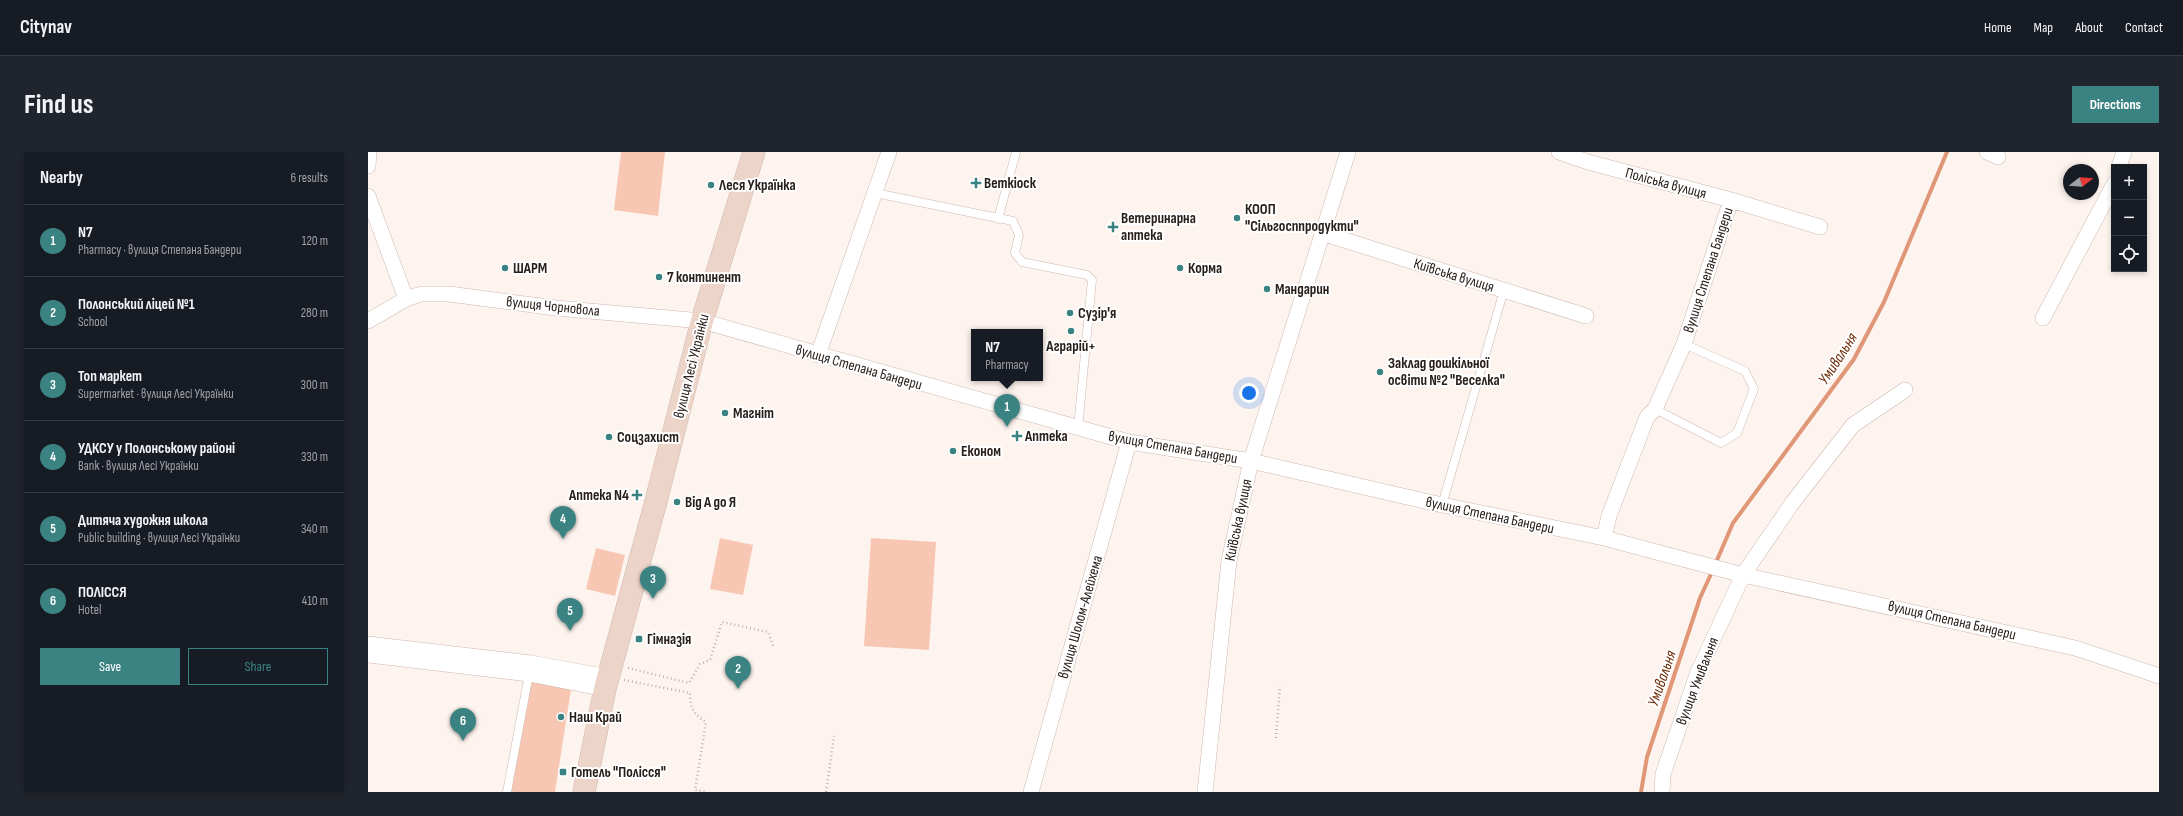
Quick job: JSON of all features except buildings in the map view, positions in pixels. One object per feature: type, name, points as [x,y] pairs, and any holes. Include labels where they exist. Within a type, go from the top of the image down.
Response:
[{"type":"main road","name":"вулиця Лесі Українки","points":[[584,792],[608,677],[657,498],[702,320],[754,152]]},
{"type":"street","points":[[368,166],[369,152]]},
{"type":"street","points":[[818,355],[889,152]]},
{"type":"street","name":"Київська вулиця","points":[[1205,792],[1229,561],[1250,461],[1348,152]]},
{"type":"street","name":"Поліська вулиця","points":[[1559,152],[1588,162],[1731,200],[1820,227]]},
{"type":"street","points":[[2120,164],[2124,152]]},
{"type":"street","points":[[2043,318],[2111,190]]},
{"type":"street","points":[[368,196],[406,299]]},
{"type":"street","name":"вулиця Степана Бандери","points":[[1604,538],[1609,516],[1647,417],[1655,409],[1684,344],[1731,200]]},
{"type":"street","name":"Київська вулиця","points":[[1322,233],[1586,316]]},
{"type":"street","name":"вулиця Чорновола","points":[[368,321],[406,299],[421,294],[449,294],[556,308],[702,320]]},
{"type":"street","name":"вулиця Степана Бандери","points":[[702,320],[818,355],[1129,442],[1250,461],[1442,505],[1604,538],[1743,575],[2074,648],[2159,676]]},
{"type":"street","points":[[1743,575],[1793,502],[1853,425],[1905,390]]},
{"type":"street","name":"вулиця Шолом-Алейхема","points":[[1031,792],[1129,442]]},
{"type":"street","name":"вулиця Умивальня","points":[[1662,792],[1663,774],[1698,672],[1743,575]]},
{"type":"street","points":[[368,644],[531,663],[608,677]]},
{"type":"street","points":[[368,656],[529,674],[608,677]]},
{"type":"lane","points":[[998,218],[1016,152]]},
{"type":"lane","points":[[875,193],[1013,221],[1019,235],[1015,253],[1022,262],[1087,275],[1092,280],[1078,428]]},
{"type":"lane","points":[[1442,505],[1504,290]]},
{"type":"lane","points":[[1655,409],[1721,443],[1737,433],[1754,389],[1745,371],[1684,344]]},
{"type":"lane","points":[[507,792],[529,674]]},
{"type":"path","points":[[608,677],[689,683],[700,664],[710,660],[722,622],[768,632],[774,648]]},
{"type":"path","points":[[608,677],[690,693],[690,707],[696,716],[706,722],[695,790],[706,792]]},
{"type":"path","points":[[1276,738],[1280,686]]},
{"type":"path","points":[[826,792],[834,736]]},
{"type":"shaded area","points":[[621,152],[665,152],[658,216],[614,210]]},
{"type":"shaded area","points":[[720,538],[753,545],[743,595],[710,589]]},
{"type":"shaded area","points":[[871,538],[936,542],[929,650],[864,646]]},
{"type":"shaded area","points":[[596,548],[625,555],[615,596],[586,589]]},
{"type":"shaded area","points":[[527,676],[572,683],[555,792],[509,792]]},
{"type":"waterway","name":"Умивальня","points":[[1717,560],[1733,523],[1854,359],[1884,302],[1947,152]]},
{"type":"waterway","name":"Умивальня","points":[[1641,792],[1647,757],[1700,598],[1711,574]]},
{"type":"place","name":"Веткіоск","points":[[976,183]]},
{"type":"place","name":"Леся Українка","points":[[711,185]]},
{"type":"place","name":"КООП \"Сільгосппродукти\"","points":[[1237,218]]},
{"type":"place","name":"Ветеринарна аптека","points":[[1113,227]]},
{"type":"place","name":"ШАРМ","points":[[505,268]]},
{"type":"place","name":"Корма","points":[[1180,268]]},
{"type":"place","name":"7 континент","points":[[659,277]]},
{"type":"place","name":"Мандарин","points":[[1267,289]]},
{"type":"place","name":"Сузір'я","points":[[1070,313]]},
{"type":"place","name":"Аграрій+","points":[[1071,331]]},
{"type":"place","name":"Заклад дошкільної освіти №2 \"Веселка\"","points":[[1380,372]]},
{"type":"place","name":"Магніт","points":[[725,413]]},
{"type":"place","name":"N7","points":[[1007,427]]},
{"type":"place","name":"Аптека","points":[[1017,436]]},
{"type":"place","name":"Соцзахист","points":[[609,437]]},
{"type":"place","name":"Економ","points":[[953,451]]},
{"type":"place","name":"Аптека N4","points":[[637,495]]},
{"type":"place","name":"Від А до Я","points":[[677,502]]},
{"type":"place","name":"УДКСУ у Полонському районi","points":[[563,539]]},
{"type":"place","name":"Топ маркет","points":[[653,599]]},
{"type":"place","name":"Дитяча художня школа","points":[[570,631]]},
{"type":"place","name":"Гімназія","points":[[639,639]]},
{"type":"place","name":"Полонський ліцей №1","points":[[738,689]]},
{"type":"place","name":"Наш Край","points":[[561,717]]},
{"type":"place","name":"ПОЛІССЯ","points":[[463,741]]},
{"type":"place","name":"Готель \"Полісся\"","points":[[563,772]]}]
